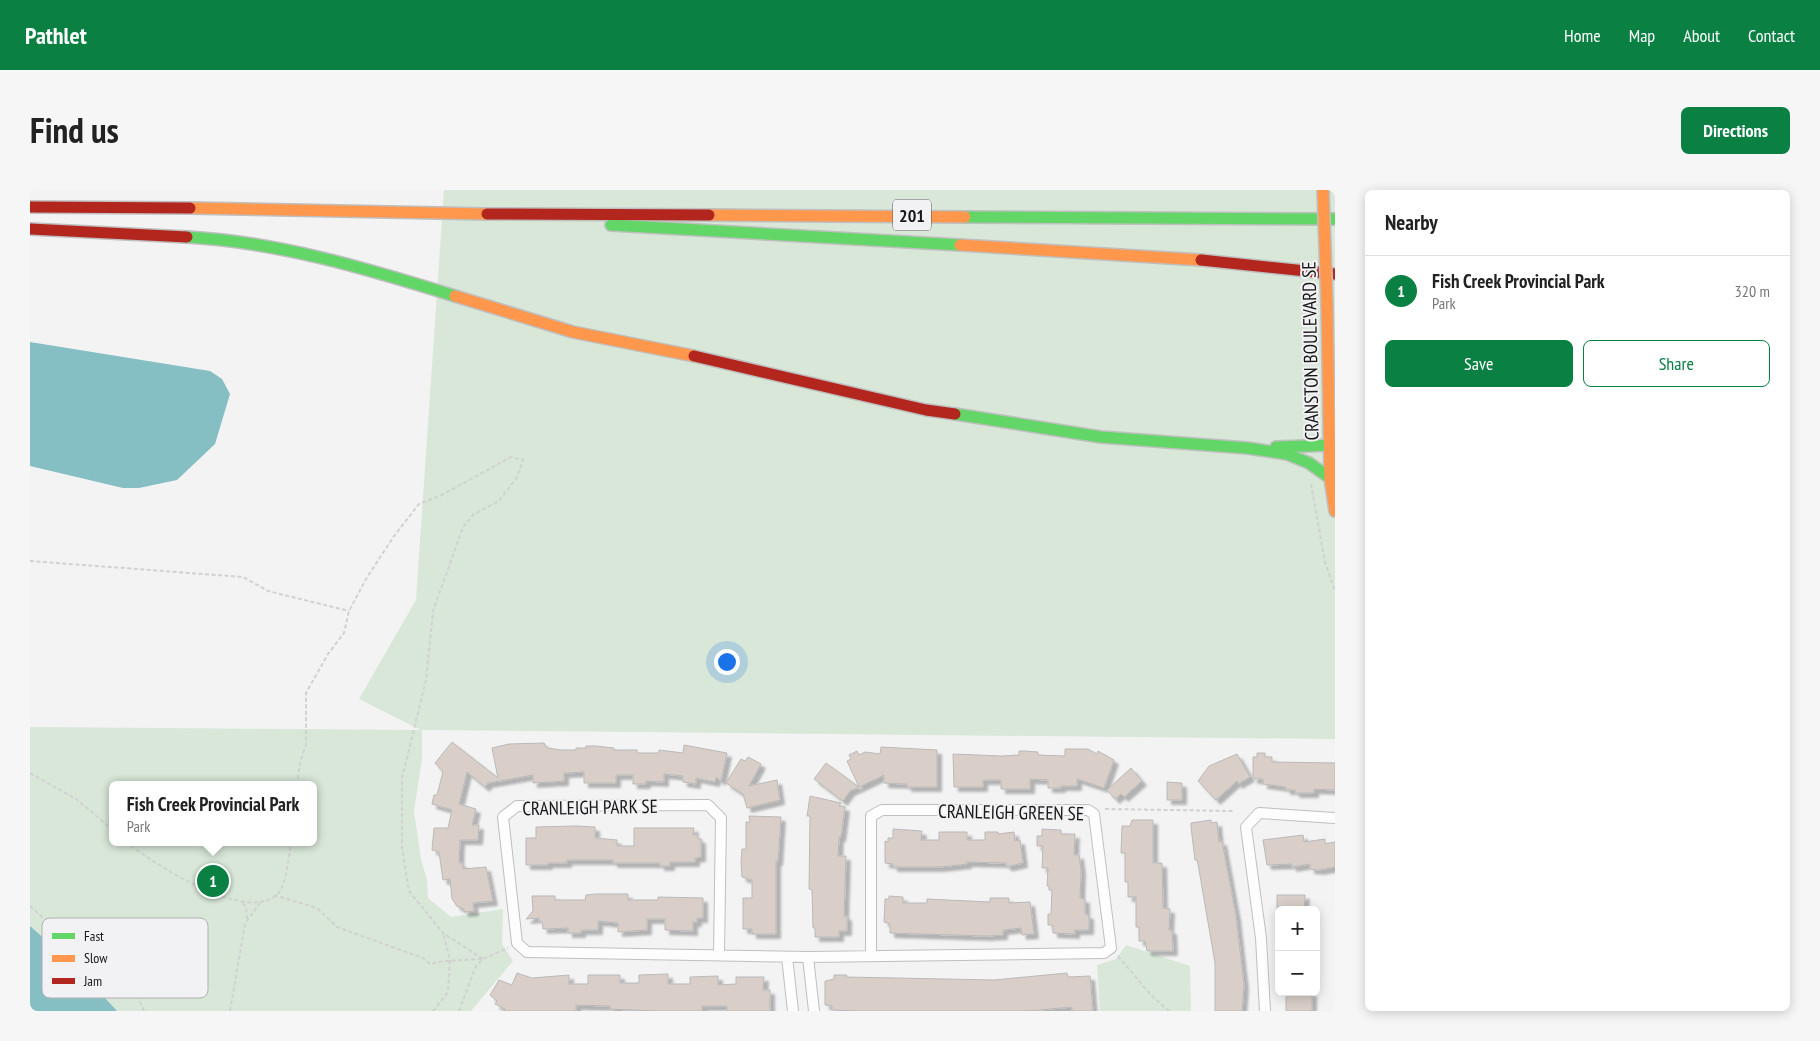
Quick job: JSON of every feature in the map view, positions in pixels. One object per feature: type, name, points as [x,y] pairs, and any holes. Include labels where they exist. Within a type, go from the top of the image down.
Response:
[{"type":"main road","name":"CRANSTON BOULEVARD SE","points":[[1323,190],[1332,445],[1330,478],[1335,511]]},
{"type":"main road","name":"201","points":[[30,207],[296,209],[490,214],[1335,219]]},
{"type":"main road","points":[[490,214],[644,228],[1193,259],[1335,274]]},
{"type":"main road","points":[[30,229],[199,238],[284,249],[372,270],[573,332],[657,347],[926,410],[1102,437],[1247,448],[1287,454],[1308,463],[1330,478]]},
{"type":"main road","points":[[1247,448],[1332,445]]},
{"type":"street","name":"CRANLEIGH PARK SE","points":[[518,943],[503,817],[517,806],[708,805],[721,818],[719,954]]},
{"type":"street","name":"CRANLEIGH GREEN SE","points":[[871,955],[871,816],[882,810],[1088,810],[1094,814],[1111,948]]},
{"type":"street","points":[[1265,1011],[1261,938],[1246,827],[1259,813],[1335,818]]},
{"type":"street","points":[[518,943],[527,952],[719,954],[787,957],[1104,953],[1111,948]]},
{"type":"street","points":[[787,957],[793,1011]]},
{"type":"street","points":[[808,957],[814,1011]]},
{"type":"path","points":[[298,781],[300,762],[306,745],[306,693],[328,654],[344,633],[349,611],[389,543],[419,504],[440,496],[511,457],[523,460],[517,477],[499,501],[474,514],[463,527],[433,611],[426,680],[402,778],[402,848],[409,891],[444,933],[484,960]]},
{"type":"path","points":[[1308,477],[1311,484],[1325,562],[1335,591]]},
{"type":"path","points":[[30,561],[243,577],[268,591],[349,611]]},
{"type":"path","points":[[30,773],[76,799],[109,827]]},
{"type":"path","points":[[1104,809],[1234,811]]},
{"type":"path","points":[[131,846],[146,859],[197,886],[243,903],[262,900],[280,891],[289,862],[291,846]]},
{"type":"path","points":[[274,895],[317,908],[337,927],[423,958],[430,964],[450,960],[484,960]]},
{"type":"path","points":[[230,1011],[241,936],[247,920],[262,900]]},
{"type":"path","points":[[243,903],[246,906],[247,920]]},
{"type":"path","points":[[30,906],[44,918]]},
{"type":"path","points":[[433,1011],[448,992],[450,960],[444,933]]},
{"type":"path","points":[[459,1011],[476,966],[518,943]]},
{"type":"path","points":[[1111,948],[1150,994],[1169,1011]]},
{"type":"path","points":[[138,998],[144,1011]]},
{"type":"green space","points":[[444,190],[1335,190],[1335,739],[422,730],[422,759],[414,811],[421,859],[427,880],[428,898],[451,917],[503,909],[502,944],[513,961],[471,1011],[30,1011],[30,727],[421,730],[359,699],[416,600]]},
{"type":"green space","points":[[1126,945],[1190,966],[1191,1011],[1100,1011],[1097,965],[1116,959]]},
{"type":"water","points":[[30,342],[210,371],[222,379],[230,394],[215,444],[177,480],[139,488],[123,488],[30,466]]},
{"type":"water","points":[[30,926],[42,937],[42,998],[105,998],[117,1011],[30,1011]]},
{"type":"building","points":[[452,742],[498,778],[492,748],[509,744],[544,743],[547,748],[562,750],[576,750],[576,748],[586,748],[586,746],[596,746],[614,748],[614,750],[637,750],[637,753],[659,753],[659,750],[683,753],[684,745],[727,753],[721,781],[716,777],[715,782],[696,778],[696,784],[683,782],[683,776],[664,774],[664,782],[646,781],[646,784],[633,784],[633,775],[616,775],[616,783],[584,783],[584,772],[564,773],[564,781],[533,783],[533,775],[488,783],[485,787],[467,772],[459,804],[476,809],[472,825],[479,825],[478,840],[460,840],[459,863],[462,863],[463,869],[486,867],[493,901],[473,903],[474,911],[464,912],[464,909],[457,906],[452,899],[450,879],[443,880],[439,852],[432,850],[434,828],[448,828],[452,810],[432,804],[434,795],[437,795],[443,772],[435,763]]},
{"type":"building","points":[[881,747],[937,750],[937,787],[907,787],[907,784],[884,783],[884,775],[859,787],[847,761],[851,759],[849,755],[857,751],[859,755],[865,752],[880,754]]},
{"type":"building","points":[[1065,749],[1088,749],[1097,754],[1098,751],[1114,760],[1104,788],[1077,779],[1077,786],[1061,786],[1061,788],[1048,788],[1048,780],[1030,779],[1030,789],[1001,789],[1001,780],[983,780],[983,787],[954,787],[953,754],[1002,756],[1019,755],[1019,751],[1025,751],[1038,752],[1038,755],[1065,756]]},
{"type":"building","points":[[1257,753],[1265,753],[1265,757],[1272,757],[1272,762],[1335,763],[1335,790],[1314,789],[1314,793],[1295,793],[1295,790],[1286,790],[1286,787],[1263,784],[1263,779],[1253,779],[1253,757],[1257,757]]},
{"type":"building","points":[[1237,754],[1250,777],[1238,784],[1237,781],[1216,800],[1198,781],[1209,766]]},
{"type":"building","points":[[748,757],[761,764],[749,786],[777,780],[780,800],[747,808],[743,794],[726,783],[741,759],[745,761]]},
{"type":"building","points":[[826,763],[859,787],[850,791],[843,801],[814,779]]},
{"type":"building","points":[[1131,768],[1142,781],[1124,797],[1121,794],[1115,799],[1107,790]]},
{"type":"building","points":[[1167,782],[1182,783],[1182,800],[1167,800]]},
{"type":"building","points":[[810,796],[841,803],[839,806],[845,807],[841,837],[839,837],[838,856],[846,856],[844,916],[847,916],[847,931],[839,931],[839,937],[815,937],[815,928],[813,928],[812,890],[809,889],[810,816],[807,816]]},
{"type":"building","points":[[749,816],[781,817],[778,861],[776,861],[776,934],[752,934],[752,929],[743,929],[743,898],[752,898],[752,880],[742,877],[741,862],[742,849],[746,849],[746,822],[750,822]]},
{"type":"building","points":[[1132,820],[1153,820],[1153,863],[1162,863],[1163,908],[1170,909],[1169,930],[1172,930],[1173,951],[1147,951],[1145,941],[1139,941],[1139,927],[1136,927],[1136,897],[1128,897],[1128,882],[1125,882],[1125,853],[1121,853],[1122,826],[1130,826]]},
{"type":"building","points":[[1211,820],[1211,823],[1217,822],[1219,842],[1222,841],[1236,916],[1244,985],[1242,1011],[1215,1011],[1215,963],[1198,864],[1197,860],[1195,860],[1191,827],[1191,823]]},
{"type":"building","points":[[536,827],[595,827],[595,838],[617,840],[617,846],[634,846],[634,828],[694,828],[693,835],[697,835],[698,839],[701,839],[701,857],[695,858],[695,862],[670,862],[670,866],[660,866],[660,863],[613,863],[613,860],[567,860],[567,863],[526,865],[526,838],[536,838]]},
{"type":"building","points":[[893,829],[922,831],[921,840],[939,840],[939,832],[967,832],[967,840],[985,840],[985,832],[998,832],[998,834],[1014,832],[1015,841],[1020,840],[1023,863],[1006,866],[1006,863],[967,862],[967,864],[940,867],[893,867],[893,864],[885,863],[885,841],[888,842],[888,838],[893,838]]},
{"type":"building","points":[[1042,829],[1061,830],[1061,834],[1075,834],[1074,855],[1079,855],[1081,871],[1080,898],[1085,899],[1085,914],[1089,915],[1089,930],[1075,930],[1075,934],[1053,933],[1053,925],[1048,925],[1048,914],[1051,914],[1052,890],[1049,890],[1049,886],[1047,886],[1048,868],[1042,868],[1043,846],[1037,846],[1037,836],[1042,836]]},
{"type":"building","points":[[1303,835],[1304,842],[1325,839],[1325,844],[1335,842],[1335,867],[1319,870],[1310,869],[1310,864],[1292,867],[1292,864],[1267,865],[1263,840]]},
{"type":"building","points":[[628,894],[628,900],[658,900],[658,897],[703,898],[703,918],[697,918],[697,922],[693,922],[693,931],[665,930],[665,919],[647,919],[647,930],[618,932],[618,923],[598,921],[598,930],[581,930],[581,933],[568,933],[568,928],[543,929],[542,921],[539,921],[539,918],[526,919],[533,911],[532,896],[555,896],[555,900],[585,900],[586,895]]},
{"type":"building","points":[[1277,895],[1305,895],[1304,906],[1277,906]]},
{"type":"building","points":[[889,896],[903,897],[903,903],[927,903],[927,899],[990,902],[990,898],[1009,898],[1009,903],[1030,902],[1034,934],[1022,935],[1021,928],[1003,930],[1003,935],[987,936],[890,933],[890,924],[884,922],[885,899],[889,899]]},
{"type":"building","points":[[517,973],[532,978],[569,975],[569,984],[588,984],[588,975],[620,975],[620,983],[639,983],[639,975],[668,974],[668,984],[690,984],[690,977],[718,976],[718,985],[736,984],[736,977],[764,977],[763,990],[770,990],[770,1011],[727,1011],[727,1006],[702,1006],[702,1011],[656,1011],[610,1009],[610,1006],[576,1005],[576,1011],[504,1011],[505,1009],[495,1004],[497,1001],[490,995],[499,980],[512,985]]},
{"type":"building","points":[[1067,973],[1068,977],[1090,976],[1093,1011],[1072,1011],[1072,1007],[1028,1011],[854,1011],[832,1010],[832,1006],[825,1005],[825,981],[834,979],[834,975],[847,975],[846,977],[994,980]]},
{"type":"building","points":[[1312,996],[1312,1011],[1286,1011],[1286,997]]},
{"type":"traffic: fast","points":[[965,217],[1335,219]]},
{"type":"traffic: fast","points":[[611,225],[960,245]]},
{"type":"traffic: fast","points":[[187,237],[255,245],[323,258],[455,296]]},
{"type":"traffic: fast","points":[[955,414],[1101,437],[1247,448],[1287,454],[1309,463],[1330,478]]},
{"type":"traffic: fast","points":[[1276,447],[1335,445]]},
{"type":"traffic: slow","points":[[1323,190],[1327,304]]},
{"type":"traffic: slow","points":[[190,208],[487,214]]},
{"type":"traffic: slow","points":[[709,215],[965,217]]},
{"type":"traffic: slow","points":[[960,245],[1201,260]]},
{"type":"traffic: slow","points":[[455,296],[573,332],[694,356]]},
{"type":"traffic: slow","points":[[1327,304],[1330,478],[1335,511]]},
{"type":"traffic: jam","points":[[30,207],[190,208]]},
{"type":"traffic: jam","points":[[487,214],[709,215]]},
{"type":"traffic: jam","points":[[30,229],[187,237]]},
{"type":"traffic: jam","points":[[1201,260],[1335,274]]},
{"type":"traffic: jam","points":[[694,356],[926,410],[955,414]]},
{"type":"place","name":"Fish Creek Provincial Park","points":[[213,881]]}]
